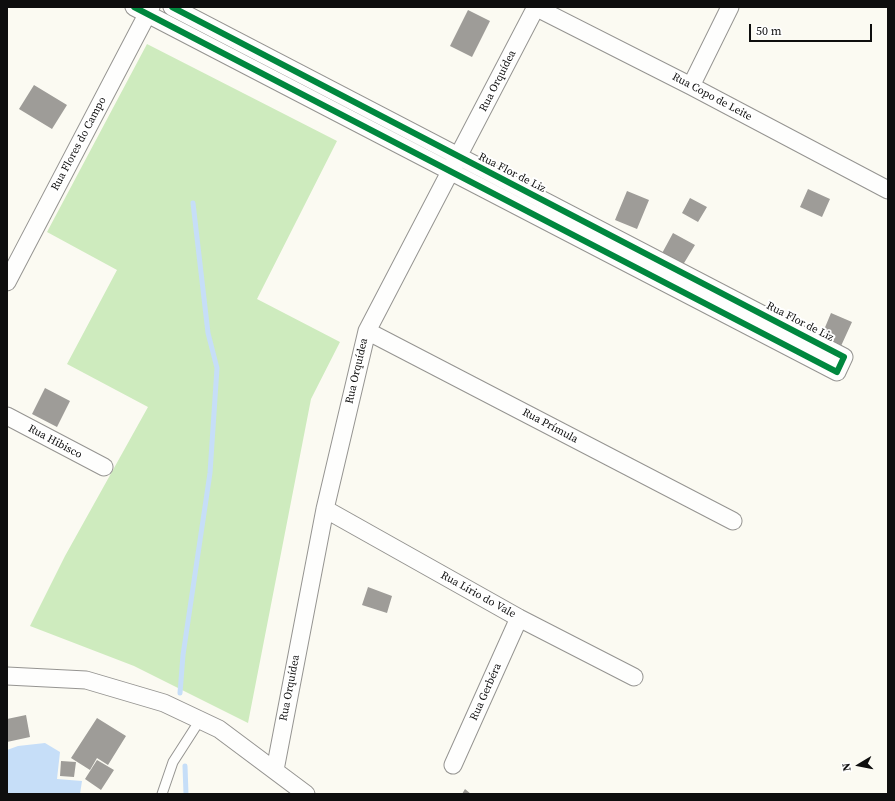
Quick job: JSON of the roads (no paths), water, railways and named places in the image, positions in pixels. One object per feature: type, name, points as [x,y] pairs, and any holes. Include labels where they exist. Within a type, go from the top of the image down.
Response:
[{"type":"street","name":"Rua Flor de Liz","points":[[172,7],[844,357],[837,372],[451,172]]},
{"type":"street","name":"Rua Orquídea","points":[[275,770],[325,509],[367,331],[536,7]]},
{"type":"street","name":"Rua Copo de Leite","points":[[536,7],[691,86],[888,190]]},
{"type":"street","points":[[691,86],[730,7]]},
{"type":"street","points":[[144,9],[451,172]]},
{"type":"street","name":"Rua Flores do Campo","points":[[7,282],[144,9]]},
{"type":"street","name":"Rua Prímula","points":[[367,331],[733,521]]},
{"type":"street","name":"Rua Hibisco","points":[[7,416],[104,467]]},
{"type":"street","name":"Rua Lírio do Vale","points":[[325,509],[520,618],[634,677]]},
{"type":"street","name":"Rua Gerbéra","points":[[453,765],[520,618]]},
{"type":"street","points":[[7,676],[86,680],[164,703],[219,729],[306,794]]},
{"type":"lane","points":[[162,794],[173,762],[200,720]]},
{"type":"water","points":[[45,743],[60,752],[57,779],[82,781],[80,794],[7,794],[7,750],[18,746]]},
{"type":"waterway","points":[[180,693],[183,655],[210,473],[217,368],[208,333],[193,203]]},
{"type":"waterway","points":[[185,766],[186,794]]}]
